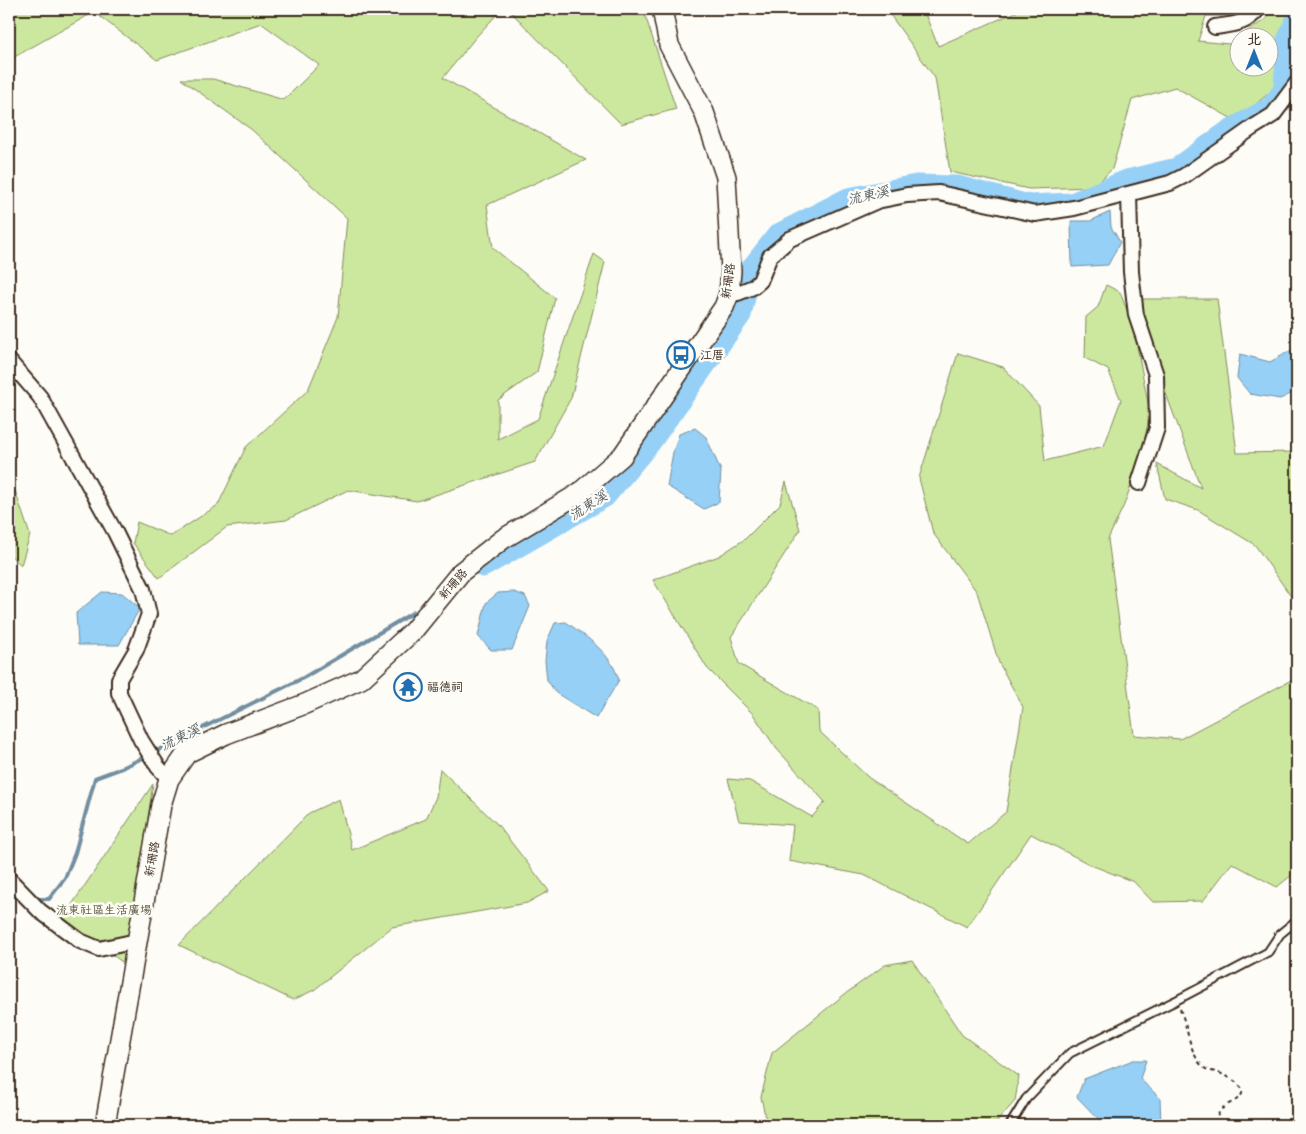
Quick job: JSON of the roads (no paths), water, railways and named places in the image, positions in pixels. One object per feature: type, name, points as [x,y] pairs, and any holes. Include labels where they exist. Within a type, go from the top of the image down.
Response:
[{"type":"street","name":"新珊路","points":[[105,1125],[161,805],[163,773],[187,754],[226,734],[305,704],[361,679],[413,632],[460,572],[503,539],[578,494],[622,456],[734,294],[726,177],[704,112],[669,45],[662,9]]},
{"type":"street","points":[[1214,27],[1242,22],[1253,15],[1258,9]]},
{"type":"street","points":[[734,294],[753,287],[760,281],[770,256],[790,239],[877,201],[907,194],[939,193],[1035,214],[1074,208],[1170,183],[1184,176],[1273,115],[1297,83]]},
{"type":"street","points":[[1129,194],[1131,272],[1136,315],[1156,375],[1157,428],[1139,483]]},
{"type":"street","points":[[9,361],[40,397],[115,532],[143,589],[150,614],[136,650],[119,679],[119,693],[141,740],[163,773]]},
{"type":"street","points":[[9,879],[40,912],[80,941],[100,949],[137,941]]},
{"type":"lane","points":[[1010,1125],[1026,1099],[1070,1053],[1268,952],[1280,934],[1297,920]]},
{"type":"water","points":[[1110,212],[1111,227],[1120,242],[1108,265],[1072,267],[1071,221],[1090,221]]},
{"type":"water","points":[[1297,347],[1297,391],[1280,399],[1250,394],[1237,378],[1240,354],[1270,362]]},
{"type":"water","points":[[695,428],[706,437],[721,471],[719,502],[704,509],[667,486],[673,452],[679,434]]},
{"type":"water","points":[[102,592],[122,593],[140,608],[119,645],[78,645],[76,613]]},
{"type":"water","points":[[514,592],[525,596],[530,606],[512,650],[491,650],[478,636],[486,603],[498,593]]},
{"type":"water","points":[[566,622],[605,654],[619,680],[596,718],[556,693],[547,680],[545,661],[547,641],[555,623]]},
{"type":"water","points":[[1133,1060],[1146,1060],[1140,1079],[1160,1098],[1161,1125],[1104,1125],[1077,1097],[1084,1079]]},
{"type":"waterway","name":"流東溪","points":[[483,567],[605,497],[651,442],[741,315],[752,267],[778,234],[848,198],[916,185],[957,186],[1029,205],[1072,203],[1127,180],[1177,168],[1228,131],[1271,107],[1284,89],[1287,40],[1297,18]]},
{"type":"waterway","name":"流東溪","points":[[35,899],[49,899],[65,878],[75,853],[95,778],[122,768],[303,678],[414,612]]},
{"type":"waterway","name":"流東溪","points":[[9,900],[11,898],[23,898]]},
{"type":"place","name":"江厝","points":[[681,355]]},
{"type":"place","name":"福德祠","points":[[408,687]]},
{"type":"park label","name":"流東社區生活廣場","points":[[104,910]]}]
